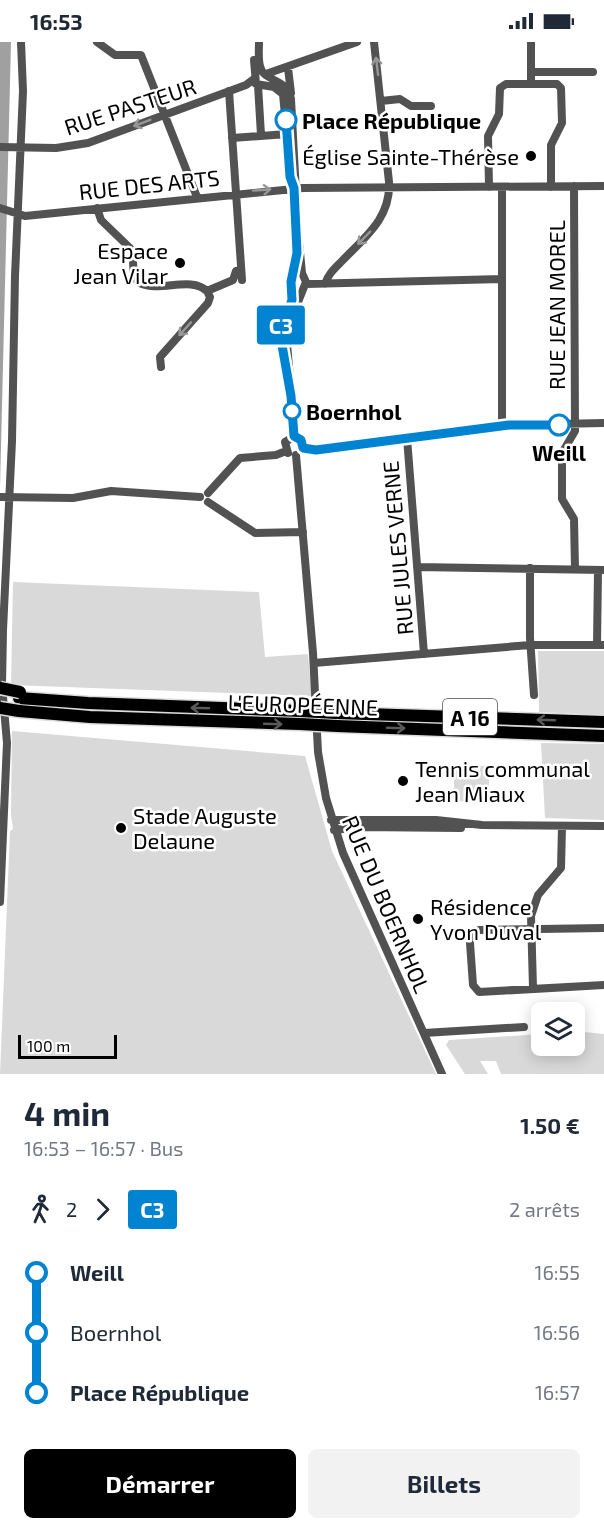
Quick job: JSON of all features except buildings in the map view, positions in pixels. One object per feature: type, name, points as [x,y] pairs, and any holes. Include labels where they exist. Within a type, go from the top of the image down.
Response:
[{"type":"highway","points":[[0,688],[20,695]]},
{"type":"highway","points":[[0,696],[20,695]]},
{"type":"highway","name":"L'EUROPÉENNE","points":[[20,695],[56,702],[604,722]]},
{"type":"highway","name":"L'EUROPÉENNE","points":[[0,708],[18,715],[604,736]]},
{"type":"highway","points":[[0,716],[18,715]]},
{"type":"street","points":[[0,902],[7,743],[2,685],[7,535],[3,497],[8,212],[16,147],[21,42]]},
{"type":"street","points":[[97,42],[117,56],[137,53],[143,58],[197,197]]},
{"type":"street","points":[[254,42],[261,135]]},
{"type":"street","points":[[258,81],[268,80],[260,67],[259,42]]},
{"type":"street","points":[[265,74],[288,68],[357,42]]},
{"type":"street","points":[[325,284],[331,272],[380,220],[387,205],[389,187],[374,42]]},
{"type":"street","points":[[531,42],[531,84]]},
{"type":"street","points":[[288,68],[297,256],[292,300],[280,334],[291,396]]},
{"type":"street","points":[[531,72],[593,72]]},
{"type":"street","points":[[265,74],[284,85],[291,99]]},
{"type":"street","points":[[258,81],[276,88],[284,95],[290,177],[294,188]]},
{"type":"street","name":"RUE PASTEUR","points":[[0,147],[56,148],[79,145],[258,81]]},
{"type":"street","points":[[489,187],[488,136],[499,115],[500,88],[506,84],[531,84],[561,86],[562,123],[551,145],[551,187]]},
{"type":"street","points":[[207,291],[233,280],[236,271],[241,275],[229,91]]},
{"type":"street","points":[[381,101],[400,99],[411,106],[430,106]]},
{"type":"street","points":[[232,138],[287,134]]},
{"type":"street","name":"RUE JEAN MOREL","points":[[574,186],[575,425]]},
{"type":"street","name":"RUE DES ARTS","points":[[8,212],[97,208],[235,192],[294,188],[604,186]]},
{"type":"street","points":[[501,187],[502,426]]},
{"type":"street","points":[[97,208],[102,221],[132,250],[136,279],[147,286],[198,285],[207,291],[210,297],[208,303],[162,355],[161,367]]},
{"type":"street","points":[[294,436],[286,330],[305,282],[297,231]]},
{"type":"street","points":[[293,281],[325,284],[502,279]]},
{"type":"street","points":[[293,281],[299,290],[305,282]]},
{"type":"street","points":[[575,425],[573,437],[562,453],[562,499],[574,519],[575,569]]},
{"type":"street","points":[[303,448],[316,450],[502,426],[604,425]]},
{"type":"street","points":[[294,436],[301,440],[303,448]]},
{"type":"street","points":[[286,451],[286,441],[294,436]]},
{"type":"street","name":"RUE JULES VERNE","points":[[407,438],[424,654]]},
{"type":"street","points":[[206,497],[240,459],[286,451],[296,455],[303,448]]},
{"type":"street","name":"RUE DU BOERNHOL","points":[[296,455],[314,663],[319,759],[331,820],[442,1074]]},
{"type":"street","points":[[3,497],[72,498],[112,491],[206,497],[255,533],[303,532]]},
{"type":"street","points":[[314,663],[530,645],[600,645],[601,570],[417,567]]},
{"type":"street","points":[[530,568],[530,645],[534,695]]},
{"type":"street","points":[[331,820],[436,820],[482,825],[604,826]]},
{"type":"street","points":[[334,830],[360,827],[463,828],[482,825]]},
{"type":"street","points":[[533,988],[531,912],[537,898],[561,867],[562,826]]},
{"type":"street","points":[[604,928],[474,932],[470,943],[472,984],[477,991],[604,985]]},
{"type":"street","points":[[424,1034],[524,1027]]},
{"type":"shaded area","points":[[0,42],[11,42],[0,487]]},
{"type":"shaded area","points":[[13,582],[259,592],[265,657],[308,654],[312,696],[11,685]]},
{"type":"shaded area","points":[[538,651],[604,651],[604,715],[539,712]]},
{"type":"shaded area","points":[[12,731],[305,756],[332,851],[436,1074],[0,1074],[10,831],[13,829],[11,815]]},
{"type":"shaded area","points":[[541,743],[604,744],[604,820],[545,818]]},
{"type":"shaded area","points":[[454,766],[489,766],[489,802],[454,801]]},
{"type":"shaded area","points":[[585,1032],[604,1034],[604,1074],[501,1074],[496,1061],[480,1061],[488,1074],[465,1074],[446,1045],[449,1040],[531,1035],[531,1056],[585,1056]]},
{"type":"bus line","name":"C3","points":[[286,120],[290,177],[294,188],[297,253],[291,279],[292,300],[281,324],[280,340],[291,396],[294,436],[301,440],[303,448],[316,450],[509,425],[559,425]]},
{"type":"place","name":"Place République","points":[[286,120]]},
{"type":"place","name":"Église Sainte-Thérèse","points":[[531,156]]},
{"type":"place","name":"Espace Jean Vilar","points":[[180,263]]},
{"type":"place","name":"Boernhol","points":[[292,411]]},
{"type":"place","name":"Weill","points":[[559,425]]},
{"type":"place","name":"Tennis communal Jean Miaux","points":[[403,781]]},
{"type":"place","name":"Stade Auguste Delaune","points":[[121,828]]},
{"type":"place","name":"Résidence Yvon Duval","points":[[418,919]]}]
